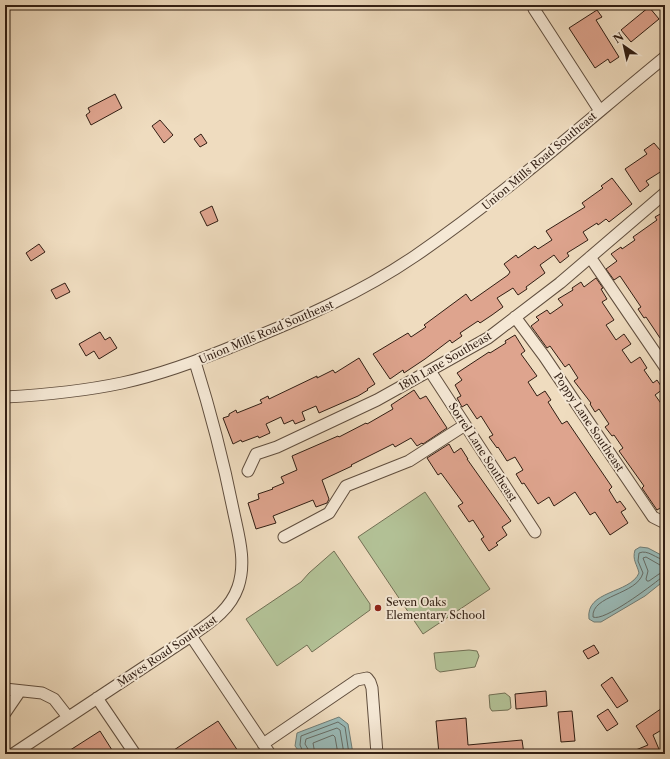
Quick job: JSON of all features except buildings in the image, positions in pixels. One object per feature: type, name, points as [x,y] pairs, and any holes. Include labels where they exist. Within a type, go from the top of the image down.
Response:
[{"type":"street","points":[[534,10],[600,111]]},
{"type":"street","name":"Union Mills Road Southeast","points":[[5,397],[71,391],[122,383],[195,362],[298,320],[334,303],[377,280],[413,257],[478,211],[545,158],[665,57]]},
{"type":"street","name":"18th Lane Southeast","points":[[248,471],[256,454],[277,447],[377,400],[488,338],[560,283],[665,194]]},
{"type":"street","points":[[590,257],[665,367]]},
{"type":"street","name":"Poppy Lane Southeast","points":[[515,317],[544,356],[653,517],[665,523]]},
{"type":"street","name":"Mayes Road Southeast","points":[[13,754],[218,618],[232,602],[239,586],[242,567],[241,551],[226,474],[195,362]]},
{"type":"street","name":"Sorrel Lane Southeast","points":[[430,371],[535,532]]},
{"type":"street","points":[[284,538],[329,512],[346,486],[409,461],[465,425]]},
{"type":"street","points":[[191,636],[270,754]]},
{"type":"street","points":[[263,744],[358,680],[367,678],[372,688],[377,754]]},
{"type":"street","points":[[5,690],[42,693],[54,699],[68,717]]},
{"type":"street","points":[[5,713],[20,691]]},
{"type":"street","points":[[97,698],[135,754]]},
{"type":"green space","points":[[425,492],[490,589],[423,634],[358,537]]},
{"type":"green space","points":[[334,551],[370,604],[370,610],[312,652],[307,645],[277,666],[246,619],[301,582]]},
{"type":"green space","points":[[469,650],[477,651],[479,656],[475,667],[440,672],[436,669],[434,653]]},
{"type":"green space","points":[[505,693],[510,697],[511,708],[508,710],[492,711],[490,708],[489,695]]},
{"type":"water","points":[[640,547],[648,548],[665,557],[665,580],[645,596],[601,622],[594,622],[589,619],[590,610],[594,603],[601,597],[627,585],[634,580],[639,573],[634,557],[635,550]]},
{"type":"water","points":[[339,717],[348,724],[353,754],[301,754],[295,746],[297,733]]},
{"type":"place","name":"Seven Oaks Elementary School","points":[[378,608]]}]
